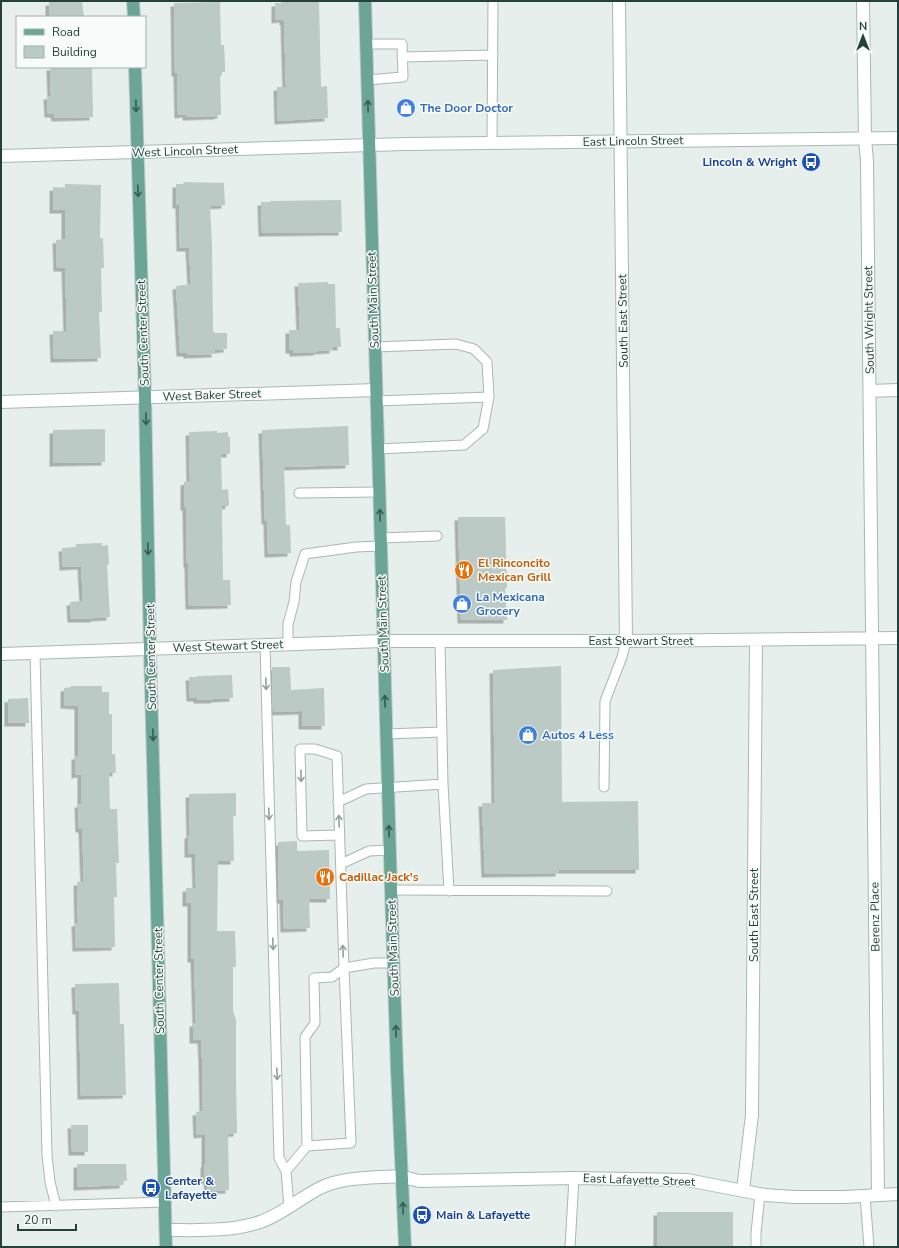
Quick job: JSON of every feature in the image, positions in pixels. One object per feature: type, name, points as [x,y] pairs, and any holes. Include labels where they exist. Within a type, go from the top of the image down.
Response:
[{"type":"main road","points":[[133,1],[134,16]]},
{"type":"main road","name":"South Main Street","points":[[365,1],[368,145],[391,890],[405,1247]]},
{"type":"main road","name":"South Center Street","points":[[135,68],[145,397],[150,649],[166,1247]]},
{"type":"street","name":"South East Street","points":[[619,1],[626,641]]},
{"type":"street","name":"South Wright Street","points":[[863,1],[865,139],[867,161],[873,639]]},
{"type":"street","name":"East Lincoln Street","points":[[368,145],[898,138]]},
{"type":"street","name":"West Lincoln Street","points":[[1,156],[368,145]]},
{"type":"street","points":[[870,391],[898,390]]},
{"type":"street","name":"West Baker Street","points":[[1,402],[145,397],[376,396]]},
{"type":"street","name":"East Stewart Street","points":[[384,641],[626,641],[898,638]]},
{"type":"street","name":"Berenz Place","points":[[873,639],[878,1195]]},
{"type":"street","name":"South East Street","points":[[743,1190],[752,1115],[756,640]]},
{"type":"street","name":"West Stewart Street","points":[[1,654],[384,641]]},
{"type":"street","name":"East Lafayette Street","points":[[166,1230],[239,1228],[261,1222],[319,1189],[348,1180],[402,1177],[420,1181],[574,1178],[687,1180],[760,1194],[818,1197],[898,1194]]},
{"type":"lane","points":[[492,143],[493,1]]},
{"type":"lane","points":[[366,44],[402,44],[403,77],[367,80]]},
{"type":"lane","points":[[402,57],[493,55]]},
{"type":"lane","points":[[375,348],[456,344],[474,349],[487,362],[489,397],[483,429],[464,446],[378,449]]},
{"type":"lane","points":[[376,396],[489,397]]},
{"type":"lane","points":[[299,493],[379,492]]},
{"type":"lane","points":[[288,644],[288,624],[294,602],[296,582],[305,554],[380,542],[437,536]]},
{"type":"lane","points":[[440,641],[443,784],[449,891]]},
{"type":"lane","points":[[604,787],[605,701],[622,657],[626,641]]},
{"type":"lane","points":[[265,645],[279,1158],[286,1171],[289,1207]]},
{"type":"lane","points":[[35,653],[46,1155],[50,1182],[56,1206]]},
{"type":"lane","points":[[386,734],[442,732]]},
{"type":"lane","points":[[307,1146],[351,1143],[337,756],[315,749],[300,749],[302,836],[339,835]]},
{"type":"lane","points":[[338,802],[366,789],[443,784]]},
{"type":"lane","points":[[341,864],[369,851],[390,850]]},
{"type":"lane","points":[[391,890],[607,891]]},
{"type":"lane","points":[[286,1171],[307,1146],[305,1037],[315,1023],[314,978],[332,978],[344,968],[374,963],[394,963]]},
{"type":"lane","points":[[570,1247],[574,1178]]},
{"type":"lane","points":[[756,1247],[760,1194]]},
{"type":"lane","points":[[865,1196],[869,1247]]},
{"type":"lane","points":[[1,1207],[165,1202]]},
{"type":"building","points":[[282,1],[319,1],[321,87],[327,86],[328,118],[278,121],[277,87],[286,87],[284,22],[283,19],[275,20],[275,3],[282,3]]},
{"type":"building","points":[[49,2],[82,2],[84,16],[49,16]]},
{"type":"building","points":[[220,2],[221,45],[224,45],[225,63],[225,72],[220,72],[221,115],[186,117],[186,114],[178,115],[177,73],[175,73],[174,3]]},
{"type":"building","points":[[50,68],[92,68],[93,117],[55,118],[54,114],[48,114],[47,96],[51,96]]},
{"type":"building","points":[[183,182],[224,183],[225,205],[210,206],[213,331],[214,333],[227,333],[227,349],[215,350],[215,354],[187,355],[187,353],[180,353],[176,286],[191,284],[189,248],[180,248],[179,205],[176,205],[176,184],[184,184]]},
{"type":"building","points":[[65,184],[101,185],[100,238],[103,238],[104,268],[101,268],[102,312],[99,312],[101,358],[54,359],[53,331],[67,331],[65,268],[57,268],[56,240],[65,239],[65,210],[53,210],[53,187],[65,188]]},
{"type":"building","points":[[341,200],[342,232],[262,233],[261,202]]},
{"type":"building","points":[[328,282],[328,284],[335,284],[336,328],[340,328],[341,347],[333,347],[333,350],[317,352],[293,353],[293,350],[289,350],[289,330],[300,330],[298,283]]},
{"type":"building","points":[[348,426],[349,465],[284,467],[286,525],[290,525],[291,553],[268,554],[267,521],[265,521],[262,430]]},
{"type":"building","points":[[105,429],[105,462],[53,463],[53,430]]},
{"type":"building","points":[[217,431],[217,433],[228,432],[228,437],[230,437],[230,454],[221,454],[222,490],[228,489],[229,504],[228,506],[222,506],[223,580],[230,580],[231,605],[189,606],[184,482],[190,481],[189,432]]},
{"type":"building","points":[[458,517],[505,517],[507,588],[505,588],[507,620],[461,620]]},
{"type":"building","points":[[102,543],[102,546],[108,545],[109,565],[107,565],[110,617],[71,619],[70,602],[83,601],[81,566],[63,567],[62,548],[76,547],[76,544]]},
{"type":"building","name":"Autos 4 Less","points":[[561,666],[562,802],[638,801],[639,870],[559,870],[559,873],[485,874],[482,803],[495,803],[493,670]]},
{"type":"building","points":[[272,667],[290,667],[291,690],[324,688],[325,726],[302,726],[302,711],[273,712]]},
{"type":"building","points":[[232,675],[233,698],[197,700],[197,698],[190,698],[189,677]]},
{"type":"building","points":[[71,686],[102,686],[102,692],[109,692],[109,714],[112,714],[112,754],[115,754],[116,773],[109,773],[110,809],[117,809],[119,863],[116,863],[117,897],[114,897],[115,947],[76,948],[75,923],[78,923],[77,882],[84,882],[82,829],[79,829],[78,804],[81,804],[81,774],[75,775],[75,756],[78,756],[78,706],[64,705],[64,688]]},
{"type":"building","points":[[28,698],[29,723],[8,723],[8,699]]},
{"type":"building","points":[[236,793],[236,816],[233,816],[234,861],[218,861],[217,931],[235,931],[236,967],[233,967],[233,1011],[236,1020],[237,1133],[228,1134],[229,1190],[208,1191],[207,1180],[204,1180],[205,1134],[197,1135],[196,1112],[203,1111],[202,1059],[201,1040],[193,1040],[193,1023],[196,1023],[194,959],[191,959],[191,903],[186,903],[186,888],[196,888],[195,854],[188,854],[188,835],[190,835],[189,794]]},
{"type":"building","points":[[297,841],[297,851],[329,850],[330,899],[309,899],[310,928],[284,929],[283,900],[279,900],[278,842]]},
{"type":"building","points":[[119,983],[120,1024],[124,1024],[126,1095],[81,1096],[79,1011],[76,1011],[75,984]]},
{"type":"building","points":[[71,1125],[88,1125],[88,1152],[72,1152]]},
{"type":"building","points":[[77,1164],[126,1164],[127,1181],[123,1181],[123,1185],[77,1187]]},
{"type":"building","points":[[657,1212],[733,1212],[733,1247],[657,1247]]},
{"type":"place","name":"The Door Doctor","points":[[406,108]]},
{"type":"place","name":"Lincoln & Wright","points":[[811,162]]},
{"type":"place","name":"El Rinconcito Mexican Grill","points":[[464,570]]},
{"type":"place","name":"La Mexicana Grocery","points":[[462,604]]},
{"type":"place","name":"Autos 4 Less","points":[[528,735]]},
{"type":"place","name":"Cadillac Jack's","points":[[325,877]]},
{"type":"place","name":"Center & Lafayette","points":[[151,1188]]},
{"type":"place","name":"Main & Lafayette","points":[[422,1215]]}]
